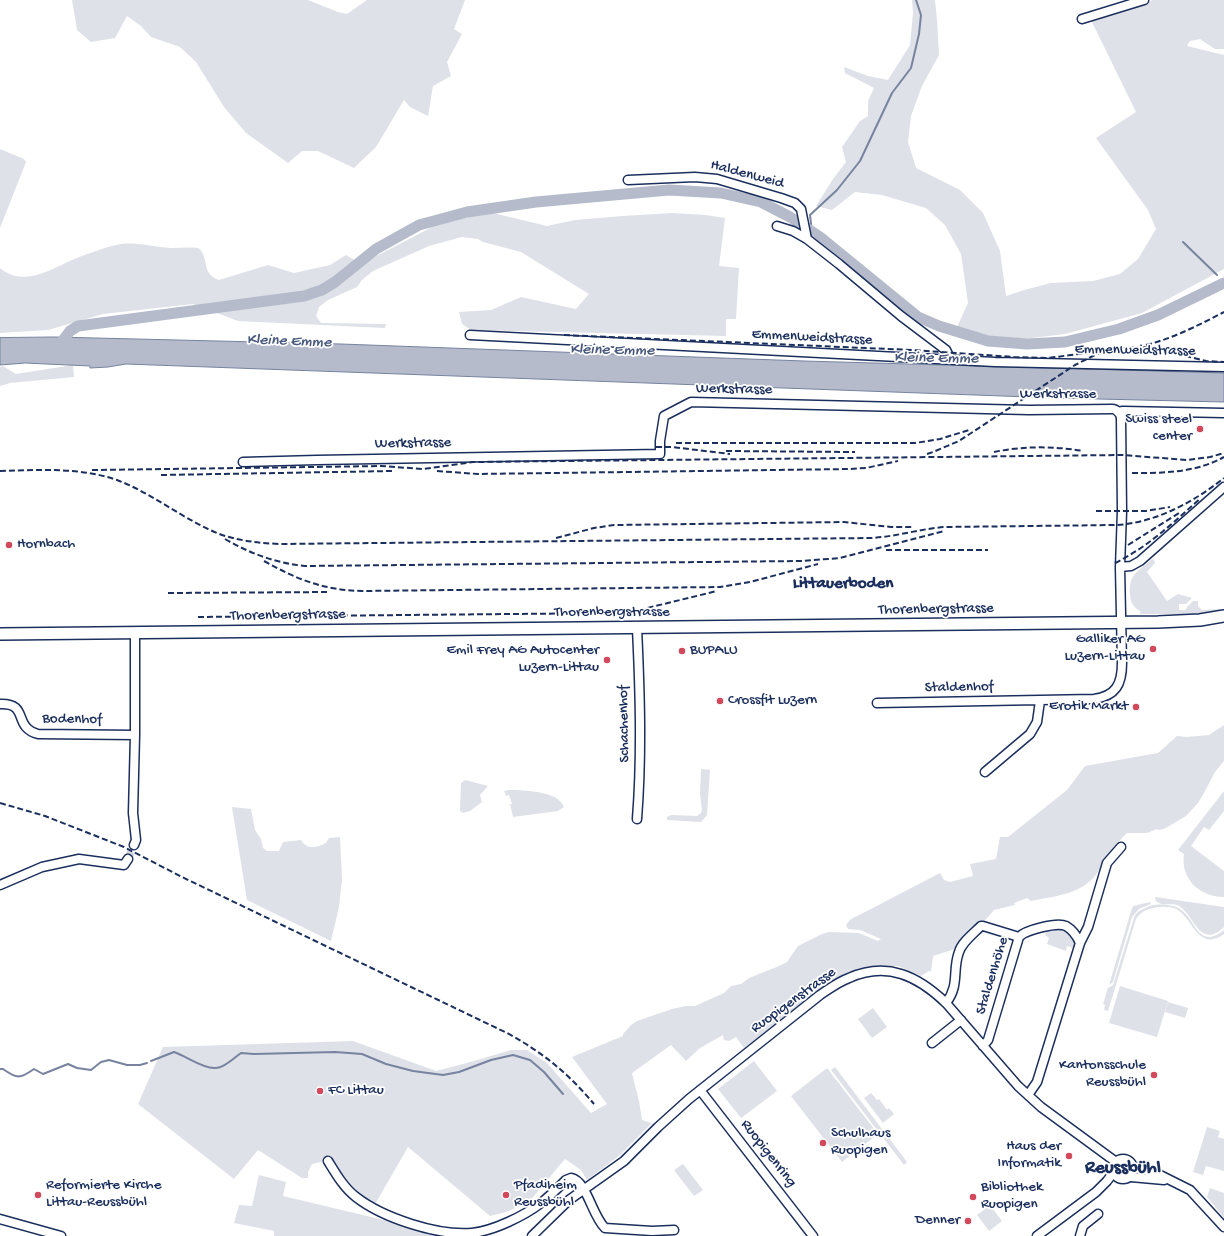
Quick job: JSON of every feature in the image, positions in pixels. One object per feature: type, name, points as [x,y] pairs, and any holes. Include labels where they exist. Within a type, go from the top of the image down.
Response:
[{"type":"main road","name":"Thorenbergstrasse","points":[[0,634],[1122,622],[1189,621],[1224,616]]},
{"type":"street","points":[[1082,19],[1144,0]]},
{"type":"street","name":"Haldenweid","points":[[628,180],[695,177],[717,179],[782,198],[794,203],[801,210],[807,237]]},
{"type":"street","points":[[777,226],[807,237],[901,316],[946,350],[950,358]]},
{"type":"street","name":"Emmenweidstrasse","points":[[470,335],[1075,364],[1224,367]]},
{"type":"street","name":"Werkstrasse","points":[[243,462],[660,454],[660,441],[664,416],[691,402],[1029,410],[1114,409],[1118,412],[1224,413]]},
{"type":"street","points":[[1118,412],[1121,419],[1122,455],[1120,567],[1122,622]]},
{"type":"street","points":[[1120,567],[1131,566],[1140,561],[1224,487]]},
{"type":"street","name":"Staldenhof","points":[[877,703],[1040,701],[1094,699],[1105,697],[1113,692],[1119,684],[1122,674],[1122,622]]},
{"type":"street","name":"Schachenhof","points":[[636,819],[640,780],[640,713],[637,628]]},
{"type":"street","points":[[134,845],[136,840],[132,813],[135,734],[135,632]]},
{"type":"street","points":[[985,772],[1030,734],[1037,722],[1040,701]]},
{"type":"street","name":"Bodenhof","points":[[0,704],[15,706],[20,712],[22,722],[27,729],[30,732],[38,734],[135,734]]},
{"type":"street","points":[[1028,1096],[1037,1082],[1080,943],[1088,927],[1107,863],[1121,847]]},
{"type":"street","points":[[0,885],[42,867],[79,859],[124,866],[128,859]]},
{"type":"street","name":"Staldenhöhe","points":[[983,1046],[988,1040],[1019,938],[1026,932],[1062,924],[1072,930],[1080,943]]},
{"type":"street","points":[[946,1003],[950,998],[955,984],[956,961],[959,951],[981,926],[1019,938]]},
{"type":"street","name":"Ruopigenstrasse","points":[[532,1236],[559,1209],[624,1161],[663,1122],[700,1090],[820,995],[841,981],[869,971],[900,973],[922,983],[946,1003],[1028,1096],[1046,1111],[1116,1162]]},
{"type":"street","points":[[932,1044],[961,1020]]},
{"type":"street","name":"Ruopigenring","points":[[700,1090],[813,1236]]},
{"type":"street","points":[[1036,1236],[1096,1192],[1113,1173],[1113,1167],[1116,1162],[1123,1159],[1130,1161],[1134,1167],[1154,1172],[1190,1190],[1224,1227]]},
{"type":"street","points":[[328,1161],[340,1180],[357,1198],[368,1205],[400,1220],[417,1226],[452,1232],[472,1233],[494,1228],[525,1214],[545,1200],[568,1178],[578,1181],[597,1219],[605,1228],[652,1231],[674,1230]]},
{"type":"street","points":[[1131,1177],[1134,1167]]},
{"type":"street","points":[[1113,1173],[1117,1178],[1122,1180]]},
{"type":"street","points":[[1096,1192],[1131,1177],[1153,1178],[1175,1182]]},
{"type":"street","points":[[1080,1236],[1083,1226],[1098,1214]]},
{"type":"street","points":[[0,1219],[61,1236]]},
{"type":"shaded area","points":[[72,0],[308,0],[347,14],[367,0],[465,0],[454,29],[462,34],[447,62],[451,76],[433,86],[428,116],[410,107],[404,100],[376,147],[354,168],[318,151],[302,151],[288,163],[246,133],[224,107],[196,62],[180,47],[151,37],[141,26],[127,16],[115,38],[91,42],[77,30]]},
{"type":"shaded area","points":[[912,0],[935,0],[939,55],[922,86],[911,116],[908,142],[916,168],[960,190],[983,213],[1000,251],[1006,296],[1051,283],[1093,281],[1120,274],[1138,259],[1156,229],[1148,210],[1096,138],[1136,112],[1091,20],[1153,0],[1224,0],[1224,49],[1215,49],[1200,39],[1190,41],[1187,46],[1224,55],[1224,269],[1142,313],[1065,334],[1007,341],[957,327],[968,303],[961,254],[945,225],[926,208],[882,195],[855,192],[832,210],[816,206],[846,162],[842,147],[860,121],[868,116],[868,101],[874,88],[845,73],[844,67],[868,76],[888,80],[910,45],[913,13]]},
{"type":"shaded area","points":[[0,149],[24,159],[26,162],[0,228]]},
{"type":"shaded area","points":[[489,212],[547,226],[575,220],[672,213],[706,215],[725,218],[719,266],[739,268],[736,319],[726,319],[726,336],[471,330],[462,324],[459,312],[491,310],[521,297],[576,309],[589,294],[521,252],[483,242],[478,239],[462,237],[429,246],[373,271],[362,280],[357,287],[328,300],[319,307],[316,316],[321,323],[386,324],[385,328],[238,321],[193,304],[103,314],[48,330],[0,333],[0,268],[9,274],[28,277],[47,272],[74,259],[103,248],[121,244],[134,244],[171,248],[198,248],[202,251],[209,274],[219,280],[268,265],[294,273],[330,265],[346,255],[361,264],[436,225]]},
{"type":"shaded area","points":[[73,365],[74,377],[10,383],[0,386],[0,367],[3,366],[16,374]]},
{"type":"shaded area","points":[[1152,559],[1155,563],[1147,572],[1167,601],[1178,594],[1192,598],[1186,604],[1179,604],[1179,610],[1186,610],[1193,601],[1198,601],[1198,606],[1202,610],[1220,609],[1217,612],[1140,614],[1140,611],[1134,606],[1131,600],[1130,588],[1132,578],[1138,570]]},
{"type":"shaded area","points":[[1224,725],[1224,761],[1215,772],[1198,803],[1186,816],[1164,829],[1157,829],[1147,833],[1127,833],[1112,850],[1093,878],[1086,884],[1069,893],[1031,901],[1027,898],[1014,903],[1015,905],[994,910],[958,948],[933,956],[931,972],[929,971],[921,976],[898,966],[872,966],[846,973],[823,987],[744,1048],[736,1037],[729,1041],[724,1040],[723,1035],[700,1048],[686,1061],[671,1045],[632,1073],[642,1120],[652,1123],[620,1155],[587,1180],[581,1170],[565,1159],[529,1202],[506,1212],[490,1216],[408,1147],[374,1206],[354,1192],[330,1160],[312,1164],[308,1172],[308,1178],[302,1178],[258,1150],[234,1179],[138,1104],[163,1047],[353,1041],[436,1071],[511,1050],[527,1050],[547,1063],[591,1113],[607,1104],[572,1057],[623,1036],[631,1025],[637,1021],[672,1009],[695,1006],[724,993],[731,986],[741,984],[749,978],[779,966],[787,962],[798,946],[822,934],[829,932],[859,933],[878,941],[881,939],[860,930],[848,929],[846,925],[851,919],[940,873],[944,880],[950,882],[973,876],[970,864],[996,859],[1000,837],[1008,837],[1067,790],[1085,766],[1158,753],[1177,736],[1187,737],[1209,735]]},
{"type":"shaded area","points":[[701,769],[710,770],[707,815],[701,822],[667,820],[667,817],[671,815],[697,816],[701,813]]},
{"type":"shaded area","points":[[465,780],[488,786],[480,795],[482,802],[470,811],[463,813],[460,811],[461,783]]},
{"type":"shaded area","points":[[504,791],[540,792],[555,798],[561,802],[564,807],[558,811],[513,817],[510,804],[512,804],[509,795],[506,796]]},
{"type":"shaded area","points":[[1224,791],[1224,811],[1209,830],[1204,827],[1191,846],[1224,871],[1224,897],[1207,894],[1194,885],[1185,871],[1184,854],[1178,850]]},
{"type":"shaded area","points":[[232,807],[251,809],[255,830],[261,839],[263,848],[267,851],[279,851],[283,842],[301,840],[309,847],[315,847],[326,843],[329,838],[340,837],[342,879],[339,907],[331,941],[247,900]]},
{"type":"shaded area","points":[[1155,897],[1224,907],[1224,927],[1216,933],[1209,935],[1203,933],[1179,906],[1158,903]]},
{"type":"shaded area","points":[[1150,902],[1151,904],[1139,909],[1132,917],[1113,982],[1109,985],[1132,908],[1133,906]]},
{"type":"shaded area","points":[[1152,905],[1170,905],[1177,907],[1203,935],[1208,937],[1215,936],[1224,930],[1224,934],[1215,939],[1202,937],[1178,910],[1173,908],[1160,907],[1144,911],[1136,919],[1108,1011],[1104,1010],[1105,1005],[1103,1004],[1108,988],[1113,985],[1135,915],[1139,911]]},
{"type":"shaded area","points":[[1056,926],[1064,928],[1072,934],[1076,943],[1073,948],[1067,946],[1066,951],[1047,944],[1049,938],[1045,935],[1047,930]]},
{"type":"shaded area","points":[[1120,986],[1168,1001],[1157,1037],[1109,1023]]},
{"type":"shaded area","points":[[1168,1002],[1188,1008],[1185,1018],[1165,1012]]},
{"type":"shaded area","points":[[873,1008],[887,1027],[872,1038],[858,1019]]},
{"type":"shaded area","points":[[754,1061],[777,1091],[741,1118],[718,1089]]},
{"type":"shaded area","points":[[835,1067],[907,1162],[904,1165],[831,1070]]},
{"type":"shaded area","points":[[827,1068],[878,1134],[842,1162],[791,1096]]},
{"type":"shaded area","points":[[871,1093],[877,1100],[879,1099],[887,1110],[889,1108],[894,1114],[883,1123],[864,1098]]},
{"type":"shaded area","points":[[1207,1127],[1220,1131],[1218,1137],[1224,1139],[1224,1171],[1206,1166],[1203,1175],[1193,1172]]},
{"type":"shaded area","points":[[683,1164],[703,1190],[694,1196],[674,1170]]},
{"type":"shaded area","points":[[259,1175],[286,1182],[283,1196],[451,1236],[274,1236],[274,1231],[234,1223],[239,1205],[252,1206]]},
{"type":"shaded area","points":[[1210,1188],[1224,1193],[1224,1218],[1207,1197]]},
{"type":"shaded area","points":[[990,1205],[1002,1221],[989,1231],[977,1215]]},
{"type":"water","points":[[54,337],[341,344],[804,361],[1224,373],[1224,402],[1057,398],[126,364],[90,368],[90,366],[25,363],[0,365],[0,338]]},
{"type":"waterway","points":[[812,232],[810,215],[837,190],[860,161],[892,93],[911,68],[919,34],[921,15],[916,0]]},
{"type":"waterway","points":[[57,348],[70,331],[78,326],[304,296],[322,290],[335,282],[376,249],[419,225],[467,212],[536,202],[669,190],[721,193],[761,202],[790,217],[820,237],[918,317],[939,326],[988,341],[1027,344],[1065,342],[1119,329],[1158,315],[1224,283]]},
{"type":"waterway","points":[[1183,242],[1217,275]]},
{"type":"waterway","points":[[151,1061],[174,1052],[204,1066],[217,1068],[228,1063],[241,1053],[335,1052],[362,1054],[386,1064],[413,1071],[443,1075],[459,1072],[491,1060],[513,1055],[530,1060],[544,1072],[563,1094]]},
{"type":"waterway","points":[[0,1069],[3,1069],[15,1076],[22,1076],[34,1069],[43,1074],[68,1064],[77,1068],[91,1070],[101,1062],[109,1060],[127,1065],[140,1065],[147,1063]]},
{"type":"tunnel","points":[[128,859],[134,845]]},
{"type":"railway","points":[[1146,345],[1176,335],[1224,312]]},
{"type":"railway","points":[[564,335],[912,350],[1014,357],[1048,358],[1094,352]]},
{"type":"railway","points":[[927,454],[959,441],[1075,365],[1097,354],[1120,348],[1151,347],[1206,361],[1224,362]]},
{"type":"railway","points":[[676,443],[915,443],[940,439],[969,430]]},
{"type":"railway","points":[[656,447],[672,447],[730,454]]},
{"type":"railway","points":[[994,452],[1038,447],[1083,451]]},
{"type":"railway","points":[[726,451],[855,452]]},
{"type":"railway","points":[[92,470],[381,466],[423,469],[473,462],[1122,455],[1187,460],[1210,457],[1224,453]]},
{"type":"railway","points":[[1132,473],[1156,473],[1191,469],[1224,457]]},
{"type":"railway","points":[[437,471],[478,474],[849,469],[866,468],[898,461]]},
{"type":"railway","points":[[0,471],[59,470],[103,476],[131,486],[195,522],[222,535],[236,539],[279,544],[870,538],[944,527],[1116,525],[1145,520],[1173,510],[1200,495],[1224,478]]},
{"type":"railway","points":[[161,475],[393,471]]},
{"type":"railway","points":[[1115,563],[1150,542],[1201,498]]},
{"type":"railway","points":[[1096,511],[1146,511],[1170,507]]},
{"type":"railway","points":[[1128,545],[1179,513]]},
{"type":"railway","points":[[556,538],[594,528],[614,525],[844,522],[891,527],[914,527]]},
{"type":"railway","points":[[225,539],[264,557],[284,563],[305,566],[802,561],[840,558],[944,531]]},
{"type":"railway","points":[[886,550],[988,550]]},
{"type":"railway","points":[[264,561],[288,574],[312,583],[335,589],[362,591],[720,587],[750,582],[818,564]]},
{"type":"railway","points":[[198,617],[615,613],[639,610],[717,591]]},
{"type":"railway","points":[[168,593],[330,592]]},
{"type":"railway","points":[[0,803],[45,816],[124,847],[182,877],[507,1033],[520,1040],[554,1064],[574,1082],[594,1104]]},
{"type":"place","name":"Swiss steel center","points":[[1200,429]]},
{"type":"place","name":"Hornbach","points":[[9,545]]},
{"type":"place","name":"Galliker AG Luzern-Littau","points":[[1153,649]]},
{"type":"place","name":"BUPALU","points":[[682,651]]},
{"type":"place","name":"Emil Frey AG Autocenter Luzern-Littau","points":[[607,660]]},
{"type":"place","name":"Crossfit Luzern","points":[[720,701]]},
{"type":"place","name":"Erotik Markt","points":[[1136,707]]},
{"type":"place","name":"Kantonsschule Reussbühl","points":[[1154,1075]]},
{"type":"place","name":"FC Littau","points":[[320,1091]]},
{"type":"place","name":"Schulhaus Ruopigen","points":[[823,1143]]},
{"type":"place","name":"Haus der Informatik","points":[[1069,1156]]},
{"type":"place","name":"Reformierte Kirche Littau-Reussbühl","points":[[38,1195]]},
{"type":"place","name":"Pfadiheim Reussbühl","points":[[506,1195]]},
{"type":"place","name":"Bibliothek Ruopigen","points":[[973,1197]]},
{"type":"place","name":"Denner","points":[[968,1221]]},
{"type":"district","name":"Littauerboden","points":[[843,584]]},
{"type":"district","name":"Reussbühl","points":[[1123,1169]]},
{"type":"water label","name":"Kleine Emme","points":[[289,342]]},
{"type":"water label","name":"Kleine Emme","points":[[612,351]]},
{"type":"water label","name":"Kleine Emme","points":[[936,359]]}]
